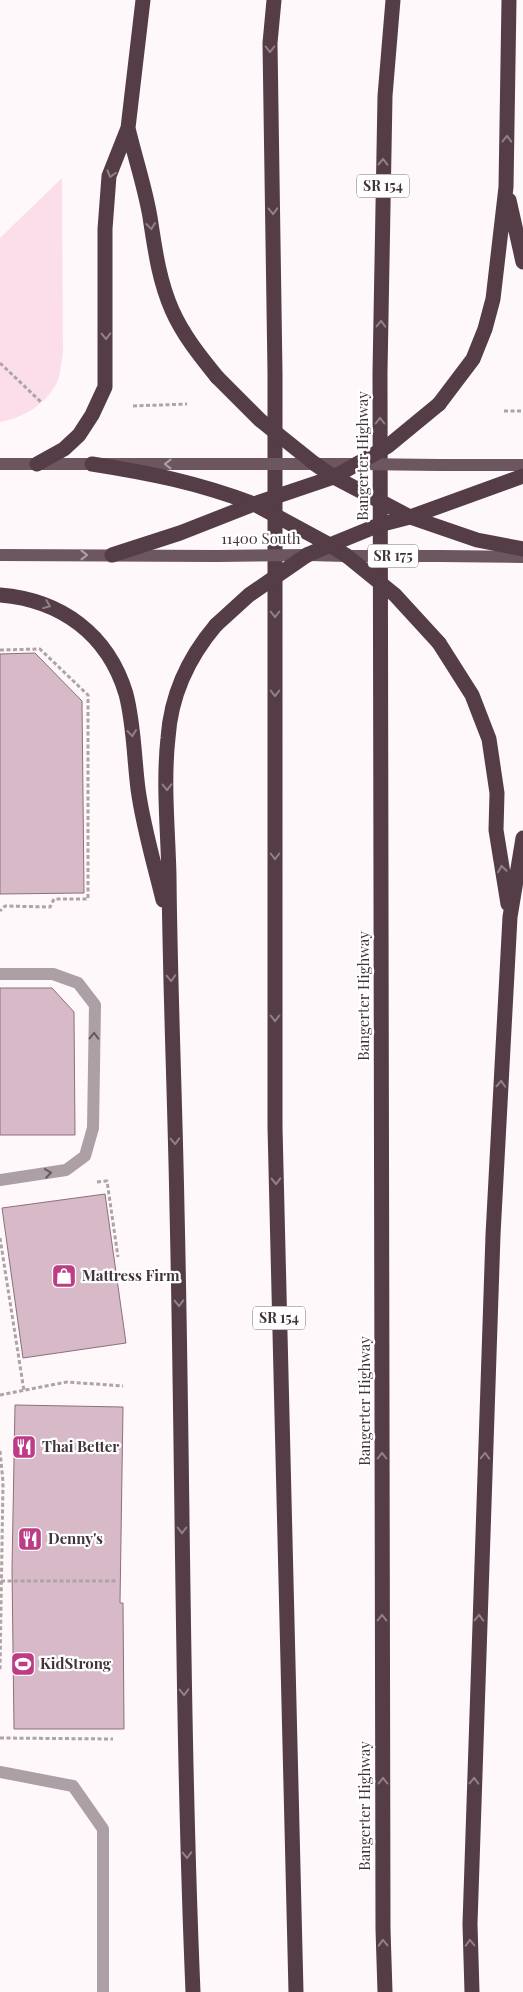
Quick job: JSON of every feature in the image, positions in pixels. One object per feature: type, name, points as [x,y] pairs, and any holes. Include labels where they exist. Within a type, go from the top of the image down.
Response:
[{"type":"highway","points":[[37,464],[64,449],[79,434],[92,415],[105,387],[105,229],[109,176],[128,128],[143,0]]},
{"type":"highway","name":"SR 154","points":[[274,0],[270,43],[275,373],[275,1127],[296,1992]]},
{"type":"highway","name":"Bangerter Highway","points":[[385,1992],[383,1929],[380,373],[384,96],[393,0]]},
{"type":"highway","points":[[112,555],[180,533],[254,504],[334,476],[357,464],[388,446],[439,404],[473,359],[485,329],[495,284],[506,187],[509,0]]},
{"type":"highway","points":[[128,128],[150,216],[154,254],[162,282],[173,311],[189,341],[217,377],[260,420],[315,464],[334,476],[410,517],[477,540],[523,549]]},
{"type":"highway","points":[[506,187],[523,262]]},
{"type":"highway","points":[[92,464],[162,475],[216,490],[254,504],[330,545],[347,556],[395,595],[439,643],[472,695],[489,739],[497,794],[496,830],[510,917]]},
{"type":"highway","points":[[193,1992],[184,1691],[177,1210],[169,930],[167,739],[173,704],[189,662],[216,625],[249,595],[307,555],[379,525],[410,517],[523,476]]},
{"type":"highway","points":[[0,595],[24,597],[51,606],[74,619],[88,631],[116,670],[126,694],[131,719],[138,790],[169,930]]},
{"type":"highway","points":[[472,1992],[470,1924],[478,1624],[493,1235],[510,917],[523,838]]},
{"type":"main road","points":[[0,464],[523,465]]},
{"type":"main road","name":"11400 South","points":[[0,555],[523,557]]},
{"type":"lane","points":[[0,974],[53,974],[78,983],[95,1005],[93,1128],[85,1156],[66,1170],[0,1180]]},
{"type":"lane","points":[[0,1772],[73,1786],[103,1829],[102,1992]]},
{"type":"path","points":[[0,363],[41,402]]},
{"type":"path","points":[[133,406],[187,404]]},
{"type":"path","points":[[504,411],[523,411]]},
{"type":"path","points":[[0,650],[40,649],[88,695],[88,899],[54,899],[50,907],[5,906],[0,911]]},
{"type":"path","points":[[88,1183],[107,1181],[118,1257]]},
{"type":"path","points":[[0,1238],[24,1390]]},
{"type":"path","points":[[0,1395],[67,1382],[123,1386]]},
{"type":"path","points":[[0,1450],[0,1670]]},
{"type":"path","points":[[1,1581],[118,1581]]},
{"type":"path","points":[[0,1738],[113,1739]]},
{"type":"shaded area","points":[[62,178],[63,353],[59,377],[54,388],[42,402],[18,417],[0,422],[0,238]]},
{"type":"building","points":[[35,653],[82,701],[84,893],[0,894],[0,654]]},
{"type":"building","points":[[0,988],[52,988],[74,1012],[75,1135],[0,1135]]},
{"type":"building","name":"Mattress Firm","points":[[105,1194],[126,1343],[23,1358],[2,1208]]},
{"type":"building","points":[[15,1405],[123,1407],[120,1603],[123,1603],[124,1729],[14,1729],[12,1569]]},
{"type":"place","name":"Mattress Firm","points":[[64,1276]]},
{"type":"place","name":"Thai Better","points":[[24,1447]]},
{"type":"place","name":"Denny's","points":[[30,1539]]},
{"type":"place","name":"KidStrong","points":[[23,1664]]}]
